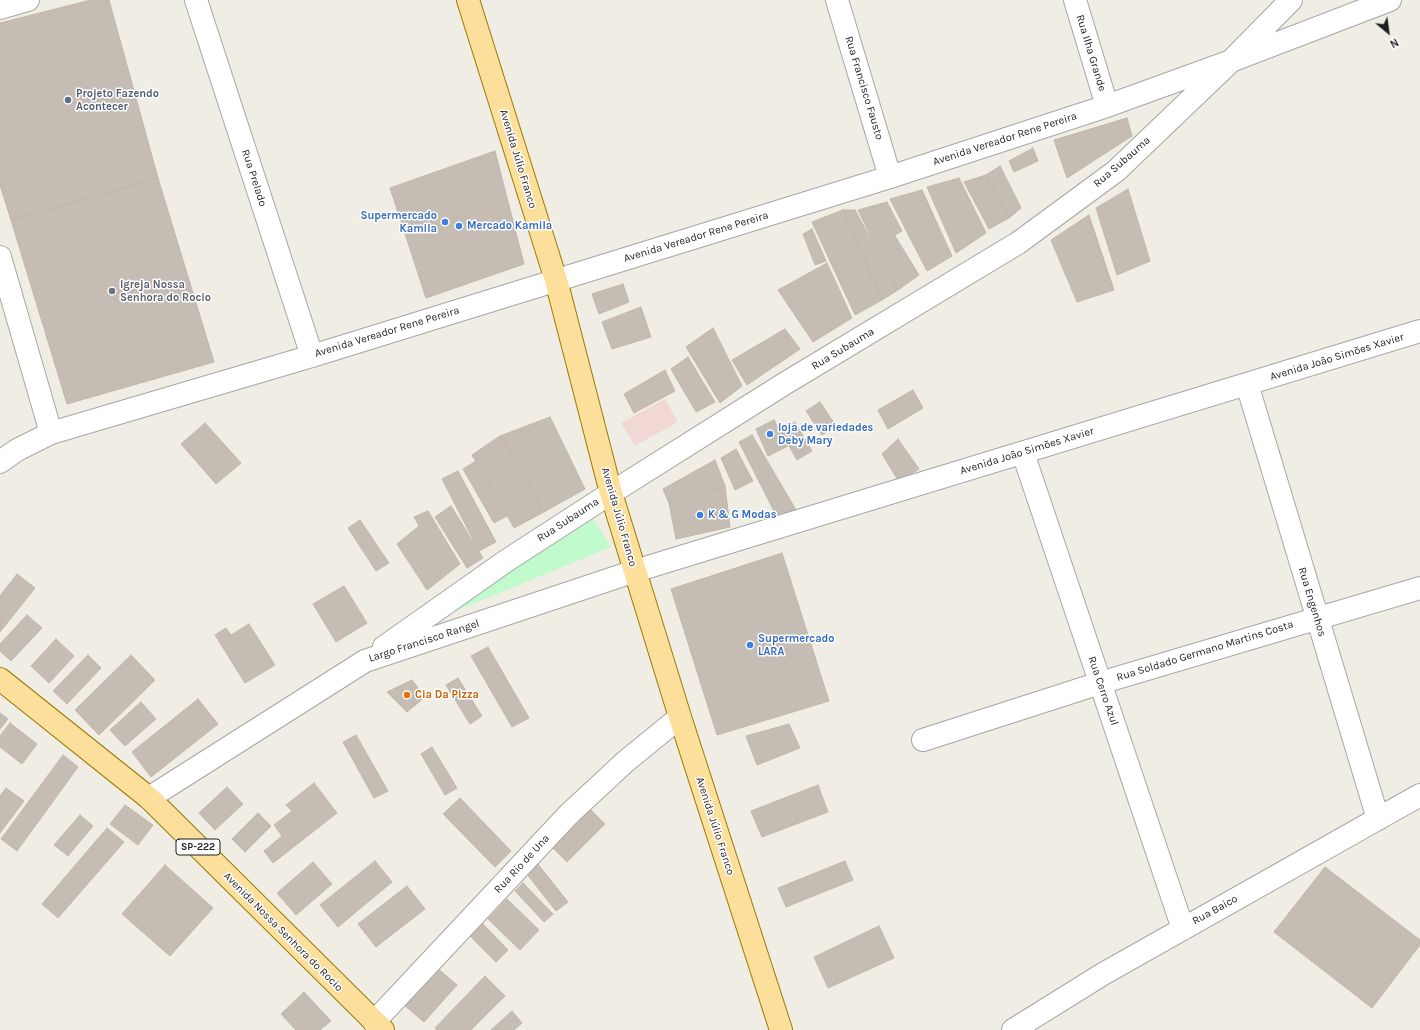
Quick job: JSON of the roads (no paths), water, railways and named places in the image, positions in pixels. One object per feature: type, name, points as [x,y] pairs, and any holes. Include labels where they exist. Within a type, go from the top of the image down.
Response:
[{"type":"main road","name":"Avenida Júlio Franco","points":[[468,0],[556,280],[611,493],[680,716],[781,1030]]},
{"type":"main road","name":"Avenida Nossa Senhora do Rocio","points":[[0,679],[150,798],[379,1026]]},
{"type":"street","points":[[0,8],[28,0]]},
{"type":"street","name":"Rua Prelado","points":[[196,0],[312,356]]},
{"type":"street","name":"Rua Francisco Fausto","points":[[837,0],[890,177]]},
{"type":"street","name":"Rua Ilha Grande","points":[[1075,0],[1106,106]]},
{"type":"street","name":"Rua Subauma","points":[[365,661],[506,561],[611,493],[784,384],[1018,243],[1116,171],[1231,61],[1291,0]]},
{"type":"street","name":"Avenida Vereador Rene Pereira","points":[[0,462],[17,450],[51,433],[312,356],[890,177],[1106,106],[1231,61],[1390,0]]},
{"type":"street","points":[[0,257],[51,433]]},
{"type":"street","name":"Avenida João Simões Xavier","points":[[635,571],[1420,331]]},
{"type":"street","name":"Rua Engenhos","points":[[1247,384],[1378,819]]},
{"type":"street","name":"Rua Cerro Azul","points":[[1023,453],[1183,929]]},
{"type":"street","name":"Largo Francisco Rangel","points":[[150,798],[365,661],[635,571]]},
{"type":"street","name":"Rua Soldado Germano Martins Costa","points":[[923,740],[1100,683],[1420,588]]},
{"type":"street","name":"Rua Rio de Una","points":[[379,1026],[569,814],[625,762],[680,716]]},
{"type":"street","name":"Rua Baico","points":[[1013,1030],[1103,974],[1420,795]]},
{"type":"place","name":"Projeto Fazendo Acontecer","points":[[68,100]]},
{"type":"place","name":"Supermercado Kamila","points":[[445,222]]},
{"type":"place","name":"Mercado Kamila","points":[[459,226]]},
{"type":"place","name":"Igreja Nossa Senhora do Rocio","points":[[112,291]]},
{"type":"place","name":"loja de variedades Deby Mary","points":[[770,434]]},
{"type":"place","name":"K & G Modas","points":[[700,515]]},
{"type":"place","name":"Supermercado LARA","points":[[750,645]]},
{"type":"place","name":"Cia Da Pizza","points":[[407,695]]}]
